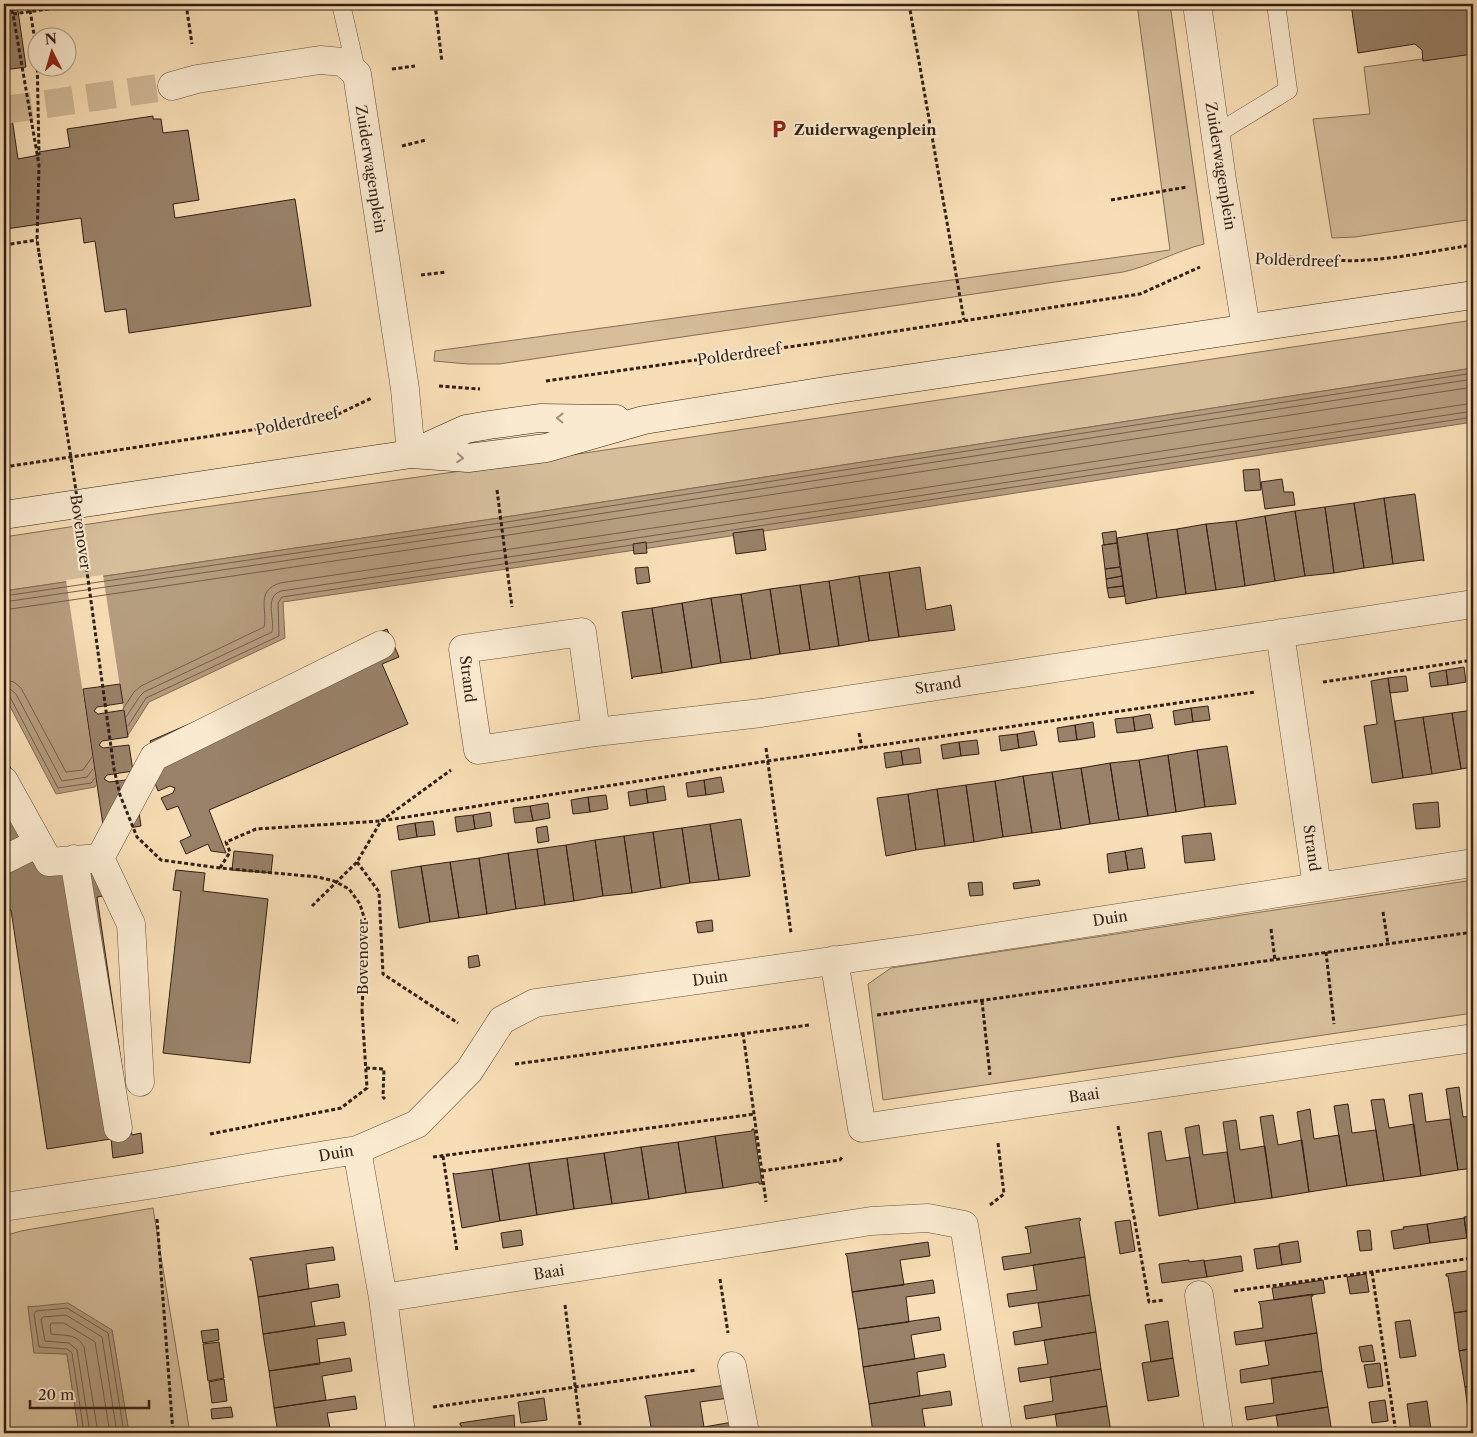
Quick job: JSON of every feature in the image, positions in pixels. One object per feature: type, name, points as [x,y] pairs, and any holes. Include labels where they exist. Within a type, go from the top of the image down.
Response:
[{"type":"street","name":"Zuiderwagenplein","points":[[1197,4],[1222,180],[1246,328]]},
{"type":"street","points":[[184,82],[320,60],[343,62],[357,74]]},
{"type":"street","name":"Zuiderwagenplein","points":[[357,74],[412,454]]},
{"type":"street","points":[[4,515],[412,454],[468,458],[546,448],[644,420],[838,389],[1473,295]]},
{"type":"street","name":"Strand","points":[[596,732],[582,632],[463,649],[478,750],[596,732],[761,713],[1473,604]]},
{"type":"street","name":"Strand","points":[[1280,633],[1317,886]]},
{"type":"street","points":[[118,1128],[87,859],[154,757],[381,645]]},
{"type":"street","points":[[4,781],[49,862],[87,859]]},
{"type":"street","points":[[4,860],[38,843]]},
{"type":"street","points":[[87,859],[131,924],[140,1082]]},
{"type":"street","name":"Duin","points":[[4,1207],[357,1150],[417,1124],[469,1071],[502,1020],[535,1003],[924,948],[1473,862]]},
{"type":"street","points":[[834,960],[862,1128]]},
{"type":"street","name":"Baai","points":[[862,1128],[1473,1038]]},
{"type":"street","points":[[357,1150],[383,1298],[400,1423]]},
{"type":"street","name":"Baai","points":[[383,1298],[871,1221],[928,1218],[964,1225],[998,1433]]},
{"type":"street","points":[[1199,1295],[1220,1433]]},
{"type":"street","points":[[732,1366],[745,1433]]},
{"type":"lane","points":[[342,4],[357,74]]},
{"type":"lane","points":[[1216,134],[1288,90],[1276,4]]},
{"type":"path","points":[[9,4],[13,14],[39,166]]},
{"type":"path","points":[[29,4],[37,53],[39,166]]},
{"type":"path","points":[[13,14],[83,4]]},
{"type":"path","points":[[184,82],[186,4]]},
{"type":"path","points":[[435,4],[442,62]]},
{"type":"path","points":[[909,4],[964,320]]},
{"type":"path","name":"Bovenover","points":[[39,166],[38,240],[75,484],[114,769],[120,795],[137,836],[161,860],[220,868],[318,877],[334,881],[349,889],[360,904],[366,924],[362,1010],[367,1088],[341,1108],[210,1134]]},
{"type":"path","points":[[1111,200],[1222,180]]},
{"type":"path","points":[[4,245],[38,240]]},
{"type":"path","name":"Polderdreef","points":[[544,381],[1140,294],[1197,268],[1236,259],[1289,256],[1320,260],[1368,260],[1473,244]]},
{"type":"path","name":"Polderdreef","points":[[4,467],[315,420],[334,416],[373,397],[404,389],[440,386],[484,390]]},
{"type":"path","points":[[498,500],[509,582]]},
{"type":"path","points":[[220,868],[230,852],[226,842],[256,829],[381,820],[768,761],[1473,660]]},
{"type":"path","points":[[761,713],[795,966]]},
{"type":"path","points":[[312,906],[357,862],[381,820],[478,750]]},
{"type":"path","points":[[357,862],[380,892],[383,974],[488,1042]]},
{"type":"path","points":[[469,1071],[1473,932]]},
{"type":"path","points":[[1326,952],[1338,1058]]},
{"type":"path","points":[[743,1033],[770,1237]]},
{"type":"path","points":[[366,1068],[384,1069],[383,1097]]},
{"type":"path","points":[[1112,1091],[1149,1302],[1473,1258]]},
{"type":"path","points":[[425,1158],[755,1114]]},
{"type":"path","points":[[762,1171],[840,1160],[862,1128]]},
{"type":"path","points":[[443,1156],[462,1285]]},
{"type":"path","points":[[155,1184],[173,1433]]},
{"type":"path","points":[[400,1423],[575,1387],[732,1366],[715,1246]]},
{"type":"path","points":[[560,1270],[581,1433]]},
{"type":"path","points":[[1372,1272],[1396,1433]]},
{"type":"shaded area","points":[[1137,4],[1170,4],[1204,244],[1123,272],[499,364],[434,361],[435,351],[1170,250]]},
{"type":"shaded area","points":[[1473,52],[1473,219],[1355,237],[1332,238],[1313,119],[1370,114],[1364,67]]},
{"type":"shaded area","points":[[1473,320],[1473,368],[499,518],[4,591],[4,537],[518,463]]},
{"type":"shaded area","points":[[1473,880],[1473,1013],[883,1100],[868,984],[891,968]]},
{"type":"shaded area","points":[[153,1208],[190,1433],[129,1433],[112,1330],[28,1306],[34,1352],[67,1354],[79,1433],[4,1433],[4,1236],[21,1231]]},
{"type":"water","points":[[1473,368],[1473,422],[900,511],[283,602],[285,638],[149,702],[95,787],[56,794],[4,695],[4,591],[499,518]]},
{"type":"water","points":[[68,1303],[112,1330],[129,1433],[79,1433],[67,1354],[34,1353],[28,1307]]},
{"type":"pier","points":[[103,575],[128,740],[97,788],[66,580]]},
{"type":"building","points":[[4,4],[17,4],[26,67],[4,70]]},
{"type":"building","points":[[1351,4],[1473,4],[1473,54],[1423,61],[1422,50],[1415,44],[1358,53]]},
{"type":"building","points":[[7,84],[18,159],[39,155],[39,152],[70,147],[67,129],[153,116],[153,119],[161,119],[163,133],[188,130],[199,200],[173,204],[175,218],[295,199],[311,306],[129,333],[126,309],[105,312],[95,241],[84,243],[81,218],[6,229],[4,214],[4,85]]},
{"type":"building","points":[[1259,469],[1261,490],[1245,491],[1243,470]]},
{"type":"building","points":[[1282,479],[1284,492],[1293,492],[1295,505],[1265,509],[1261,482]]},
{"type":"building","points":[[1415,494],[1424,561],[1393,564],[1384,498]]},
{"type":"building","points":[[1384,498],[1393,564],[1364,568],[1354,503]]},
{"type":"building","points":[[1354,503],[1364,568],[1334,573],[1325,507]]},
{"type":"building","points":[[1325,507],[1334,573],[1305,576],[1295,511]]},
{"type":"building","points":[[1295,511],[1305,576],[1275,581],[1265,516]]},
{"type":"building","points":[[1265,516],[1275,581],[1245,586],[1236,521]]},
{"type":"building","points":[[1236,521],[1245,586],[1216,590],[1206,524]]},
{"type":"building","points":[[1206,524],[1216,590],[1186,594],[1177,529]]},
{"type":"building","points":[[763,529],[766,550],[736,554],[733,533]]},
{"type":"building","points":[[1177,529],[1186,594],[1157,598],[1147,533]]},
{"type":"building","points":[[1116,531],[1117,543],[1104,545],[1102,533]]},
{"type":"building","points":[[1147,533],[1157,598],[1126,604],[1117,538]]},
{"type":"building","points":[[646,542],[647,553],[634,554],[633,544]]},
{"type":"building","points":[[1117,543],[1120,567],[1105,569],[1102,545]]},
{"type":"building","points":[[648,567],[650,582],[637,584],[635,568]]},
{"type":"building","points":[[920,567],[926,610],[951,605],[955,630],[899,637],[889,572]]},
{"type":"building","points":[[1120,567],[1122,576],[1106,579],[1105,569]]},
{"type":"building","points":[[889,572],[899,637],[869,641],[859,576]]},
{"type":"building","points":[[859,576],[869,641],[839,646],[829,581]]},
{"type":"building","points":[[1122,576],[1123,586],[1107,588],[1106,579]]},
{"type":"building","points":[[829,581],[839,646],[810,650],[800,585]]},
{"type":"building","points":[[800,585],[810,650],[780,654],[770,589]]},
{"type":"building","points":[[1123,586],[1125,596],[1109,598],[1107,588]]},
{"type":"building","points":[[770,589],[780,654],[751,659],[741,594]]},
{"type":"building","points":[[741,594],[751,659],[721,663],[711,598]]},
{"type":"building","points":[[711,598],[721,663],[692,668],[682,603]]},
{"type":"building","points":[[682,603],[692,668],[662,673],[652,608]]},
{"type":"building","points":[[652,608],[662,673],[633,677],[632,679],[622,612]]},
{"type":"building","points":[[387,629],[399,657],[382,664],[408,724],[209,810],[226,853],[211,851],[208,844],[186,854],[180,841],[191,836],[178,806],[167,810],[161,798],[173,793],[175,788],[170,786],[158,791],[148,766],[156,755],[150,741],[372,645],[369,637]]},
{"type":"building","points":[[1464,667],[1466,682],[1448,685],[1446,670]]},
{"type":"building","points":[[1446,670],[1448,685],[1431,687],[1429,673]]},
{"type":"building","points":[[1406,676],[1408,691],[1390,693],[1388,678]]},
{"type":"building","points":[[1388,678],[1403,778],[1372,783],[1364,726],[1377,724],[1371,681]]},
{"type":"building","points":[[120,684],[123,703],[97,707],[94,711],[98,714],[124,710],[128,737],[102,741],[99,745],[103,748],[129,745],[133,771],[107,775],[104,779],[109,782],[134,779],[141,826],[104,832],[83,689]]},
{"type":"building","points":[[1208,706],[1210,720],[1193,722],[1191,708]]},
{"type":"building","points":[[1191,708],[1193,722],[1175,725],[1173,711]]},
{"type":"building","points":[[1473,710],[1473,767],[1461,769],[1452,713]]},
{"type":"building","points":[[1452,713],[1461,769],[1432,774],[1423,717]]},
{"type":"building","points":[[1150,714],[1153,728],[1135,731],[1133,717]]},
{"type":"building","points":[[1133,717],[1135,731],[1117,733],[1115,719]]},
{"type":"building","points":[[1423,717],[1432,774],[1403,778],[1395,721]]},
{"type":"building","points":[[1093,722],[1095,737],[1077,740],[1075,725]]},
{"type":"building","points":[[1075,725],[1077,740],[1059,742],[1057,728]]},
{"type":"building","points":[[1034,731],[1037,745],[1019,748],[1017,734]]},
{"type":"building","points":[[1017,734],[1019,748],[1001,751],[999,736]]},
{"type":"building","points":[[977,740],[979,754],[961,756],[959,742]]},
{"type":"building","points":[[959,742],[961,756],[943,759],[941,745]]},
{"type":"building","points":[[1227,746],[1236,804],[1205,807],[1197,750]]},
{"type":"building","points":[[919,748],[921,763],[903,765],[901,751]]},
{"type":"building","points":[[1197,750],[1205,807],[1176,812],[1168,755]]},
{"type":"building","points":[[901,751],[903,765],[886,768],[884,753]]},
{"type":"building","points":[[4,753],[39,833],[4,848]]},
{"type":"building","points":[[1168,755],[1176,812],[1148,816],[1139,760]]},
{"type":"building","points":[[1139,760],[1148,816],[1119,820],[1110,763]]},
{"type":"building","points":[[1110,763],[1119,820],[1090,824],[1081,768]]},
{"type":"building","points":[[1081,768],[1090,824],[1061,829],[1052,772]]},
{"type":"building","points":[[1052,772],[1061,829],[1032,833],[1023,776]]},
{"type":"building","points":[[1023,776],[1032,833],[1003,837],[995,781]]},
{"type":"building","points":[[721,777],[724,792],[706,795],[704,780]]},
{"type":"building","points":[[704,780],[706,795],[688,797],[686,783]]},
{"type":"building","points":[[995,781],[1003,837],[974,842],[966,785]]},
{"type":"building","points":[[966,785],[974,842],[945,846],[937,789]]},
{"type":"building","points":[[664,786],[666,800],[648,803],[646,789]]},
{"type":"building","points":[[646,789],[648,803],[630,806],[628,792]]},
{"type":"building","points":[[937,789],[945,846],[916,850],[908,794]]},
{"type":"building","points":[[908,794],[916,850],[886,856],[877,798]]},
{"type":"building","points":[[606,795],[608,809],[590,812],[588,797]]},
{"type":"building","points":[[588,797],[590,812],[573,814],[571,800]]},
{"type":"building","points":[[1438,802],[1440,827],[1416,829],[1413,804]]},
{"type":"building","points":[[548,803],[550,818],[533,821],[530,806]]},
{"type":"building","points":[[530,806],[533,821],[515,823],[513,808]]},
{"type":"building","points":[[490,812],[492,826],[475,829],[473,815]]},
{"type":"building","points":[[473,815],[475,829],[457,832],[455,817]]},
{"type":"building","points":[[741,819],[750,876],[719,880],[710,824]]},
{"type":"building","points":[[433,821],[435,835],[417,837],[415,823]]},
{"type":"building","points":[[415,823],[417,837],[399,840],[397,826]]},
{"type":"building","points":[[710,824],[719,880],[690,883],[682,828]]},
{"type":"building","points":[[547,826],[549,841],[538,843],[536,828]]},
{"type":"building","points":[[682,828],[690,883],[661,888],[653,832]]},
{"type":"building","points":[[653,832],[661,888],[632,893],[624,836]]},
{"type":"building","points":[[1211,833],[1215,860],[1185,863],[1182,836]]},
{"type":"building","points":[[624,836],[632,893],[603,896],[595,840]]},
{"type":"building","points":[[595,840],[603,896],[574,901],[566,845]]},
{"type":"building","points":[[97,845],[115,894],[97,897],[132,1135],[141,1133],[143,1153],[113,1158],[111,1139],[47,1149],[11,910],[4,911],[4,848],[47,852]]},
{"type":"building","points":[[566,845],[574,901],[545,905],[537,849]]},
{"type":"building","points":[[1142,848],[1145,868],[1128,870],[1125,851]]},
{"type":"building","points":[[537,849],[545,905],[516,909],[508,853]]},
{"type":"building","points":[[234,851],[273,855],[271,873],[232,870]]},
{"type":"building","points":[[1125,851],[1128,870],[1109,873],[1107,854]]},
{"type":"building","points":[[508,853],[516,909],[487,914],[479,858]]},
{"type":"building","points":[[479,858],[487,914],[459,918],[450,862]]},
{"type":"building","points":[[450,862],[459,918],[430,922],[421,866]]},
{"type":"building","points":[[421,866],[430,922],[399,928],[391,871]]},
{"type":"building","points":[[176,870],[205,873],[203,891],[268,899],[250,1063],[163,1053],[181,891],[173,890]]},
{"type":"building","points":[[1039,880],[1040,885],[1014,889],[1013,883]]},
{"type":"building","points":[[982,882],[983,895],[970,896],[968,883]]},
{"type":"building","points":[[712,920],[713,931],[698,933],[696,922]]},
{"type":"building","points":[[478,955],[480,966],[469,968],[468,957]]},
{"type":"building","points":[[1459,1087],[1463,1117],[1473,1116],[1473,1168],[1458,1170],[1446,1089]]},
{"type":"building","points":[[1422,1093],[1426,1122],[1450,1119],[1458,1170],[1421,1176],[1409,1095]]},
{"type":"building","points":[[1384,1099],[1389,1128],[1414,1124],[1421,1176],[1384,1181],[1371,1100]]},
{"type":"building","points":[[1348,1104],[1352,1133],[1376,1130],[1384,1181],[1347,1186],[1334,1106]]},
{"type":"building","points":[[1310,1109],[1314,1139],[1339,1135],[1347,1186],[1309,1192],[1297,1112]]},
{"type":"building","points":[[1273,1115],[1278,1145],[1302,1140],[1309,1192],[1272,1198],[1260,1117]]},
{"type":"building","points":[[1236,1120],[1240,1150],[1265,1146],[1272,1198],[1235,1203],[1223,1122]]},
{"type":"building","points":[[1199,1125],[1203,1155],[1227,1152],[1235,1203],[1198,1209],[1185,1128]]},
{"type":"building","points":[[754,1129],[762,1184],[759,1184],[759,1182],[723,1188],[715,1136],[752,1131]]},
{"type":"building","points":[[1161,1131],[1166,1161],[1190,1157],[1198,1209],[1159,1216],[1148,1133]]},
{"type":"building","points":[[715,1136],[723,1188],[686,1193],[678,1142]]},
{"type":"building","points":[[678,1142],[686,1193],[649,1199],[641,1147]]},
{"type":"building","points":[[641,1147],[649,1199],[612,1204],[604,1153]]},
{"type":"building","points":[[604,1153],[612,1204],[574,1209],[567,1158]]},
{"type":"building","points":[[567,1158],[574,1209],[537,1215],[529,1163]]},
{"type":"building","points":[[529,1163],[537,1215],[500,1221],[492,1169]]},
{"type":"building","points":[[492,1169],[500,1221],[462,1228],[453,1173]]},
{"type":"building","points":[[1473,1216],[1473,1237],[1467,1238],[1464,1217]]},
{"type":"building","points":[[1080,1218],[1085,1257],[1004,1270],[1002,1257],[1031,1253],[1027,1228],[1025,1227]]},
{"type":"building","points":[[1464,1218],[1467,1238],[1430,1243],[1427,1224]]},
{"type":"building","points":[[1130,1220],[1135,1251],[1120,1254],[1115,1222]]},
{"type":"building","points":[[1427,1224],[1430,1243],[1394,1249],[1391,1231],[1404,1229],[1403,1227]]},
{"type":"building","points":[[521,1230],[523,1245],[503,1248],[501,1233]]},
{"type":"building","points":[[1370,1230],[1372,1250],[1360,1251],[1357,1231]]},
{"type":"building","points":[[1298,1241],[1301,1262],[1282,1265],[1279,1244]]},
{"type":"building","points":[[928,1242],[930,1256],[900,1260],[904,1285],[852,1292],[847,1256],[845,1254]]},
{"type":"building","points":[[1279,1246],[1282,1265],[1257,1269],[1254,1249]]},
{"type":"building","points":[[333,1247],[335,1260],[306,1264],[309,1289],[258,1297],[252,1260],[250,1258]]},
{"type":"building","points":[[1241,1256],[1243,1271],[1207,1277],[1204,1261]]},
{"type":"building","points":[[1085,1257],[1090,1295],[1009,1307],[1007,1294],[1037,1290],[1033,1265]]},
{"type":"building","points":[[1189,1260],[1189,1262],[1204,1260],[1207,1277],[1162,1283],[1159,1264]]},
{"type":"building","points":[[1473,1270],[1473,1310],[1454,1313],[1448,1276],[1446,1274]]},
{"type":"building","points":[[1366,1274],[1369,1292],[1350,1294],[1347,1277]]},
{"type":"building","points":[[933,1280],[935,1293],[906,1297],[909,1322],[858,1329],[852,1292]]},
{"type":"building","points":[[1323,1280],[1325,1293],[1274,1300],[1272,1288]]},
{"type":"building","points":[[338,1284],[340,1297],[311,1302],[315,1326],[263,1334],[258,1297]]},
{"type":"building","points":[[1313,1294],[1311,1296],[1317,1333],[1236,1345],[1234,1332],[1263,1328],[1260,1304],[1258,1302]]},
{"type":"building","points":[[1090,1295],[1096,1332],[1015,1345],[1013,1332],[1042,1327],[1038,1303]]},
{"type":"building","points":[[1473,1310],[1473,1348],[1459,1351],[1454,1313]]},
{"type":"building","points":[[939,1317],[941,1330],[911,1335],[915,1359],[863,1367],[858,1329]]},
{"type":"building","points":[[1410,1320],[1416,1356],[1400,1358],[1395,1322]]},
{"type":"building","points":[[1168,1321],[1173,1358],[1151,1362],[1145,1325]]},
{"type":"building","points":[[344,1322],[346,1335],[317,1339],[320,1364],[269,1371],[263,1334]]},
{"type":"building","points":[[218,1329],[219,1340],[203,1343],[201,1331]]},
{"type":"building","points":[[1096,1332],[1101,1369],[1020,1382],[1018,1368],[1048,1364],[1044,1340]]},
{"type":"building","points":[[1317,1333],[1322,1371],[1241,1383],[1240,1370],[1269,1365],[1265,1341]]},
{"type":"building","points":[[219,1342],[224,1378],[208,1381],[203,1344]]},
{"type":"building","points":[[1372,1345],[1375,1361],[1362,1362],[1359,1347]]},
{"type":"building","points":[[1473,1348],[1473,1386],[1465,1387],[1459,1351]]},
{"type":"building","points":[[944,1354],[946,1367],[917,1372],[920,1396],[869,1404],[863,1367]]},
{"type":"building","points":[[350,1358],[352,1371],[322,1376],[326,1400],[274,1408],[269,1371]]},
{"type":"building","points":[[1173,1358],[1179,1396],[1148,1401],[1142,1363]]},
{"type":"building","points":[[1380,1363],[1383,1386],[1368,1388],[1364,1365]]},
{"type":"building","points":[[1101,1369],[1107,1406],[1026,1419],[1024,1406],[1053,1401],[1050,1377]]},
{"type":"building","points":[[1322,1371],[1328,1407],[1247,1420],[1245,1407],[1274,1403],[1271,1378]]},
{"type":"building","points":[[224,1379],[227,1401],[212,1403],[209,1382]]},
{"type":"building","points":[[727,1385],[729,1398],[700,1402],[704,1427],[652,1433],[645,1396]]},
{"type":"building","points":[[1473,1386],[1473,1424],[1470,1425],[1465,1387]]},
{"type":"building","points":[[950,1391],[952,1405],[922,1409],[926,1433],[873,1433],[869,1404]]},
{"type":"building","points":[[355,1396],[357,1409],[327,1413],[331,1433],[278,1433],[274,1408]]},
{"type":"building","points":[[544,1398],[547,1420],[521,1423],[518,1402]]},
{"type":"building","points":[[1385,1400],[1388,1421],[1372,1423],[1369,1402]]},
{"type":"building","points":[[1427,1401],[1431,1430],[1411,1433],[1407,1404]]},
{"type":"building","points":[[1107,1406],[1111,1433],[1058,1433],[1055,1414]]},
{"type":"building","points":[[231,1407],[233,1417],[212,1419],[211,1409]]},
{"type":"building","points":[[1328,1407],[1332,1433],[1279,1433],[1276,1415]]},
{"type":"building","points":[[514,1415],[515,1433],[463,1433],[460,1425],[460,1423]]},
{"type":"building","points":[[733,1422],[734,1433],[661,1433],[704,1427]]},
{"type":"building","points":[[955,1429],[956,1433],[926,1433]]},
{"type":"tunnel","points":[[4,110],[172,86]]},
{"type":"place","name":"Zuiderwagenplein","points":[[779,129]]}]
